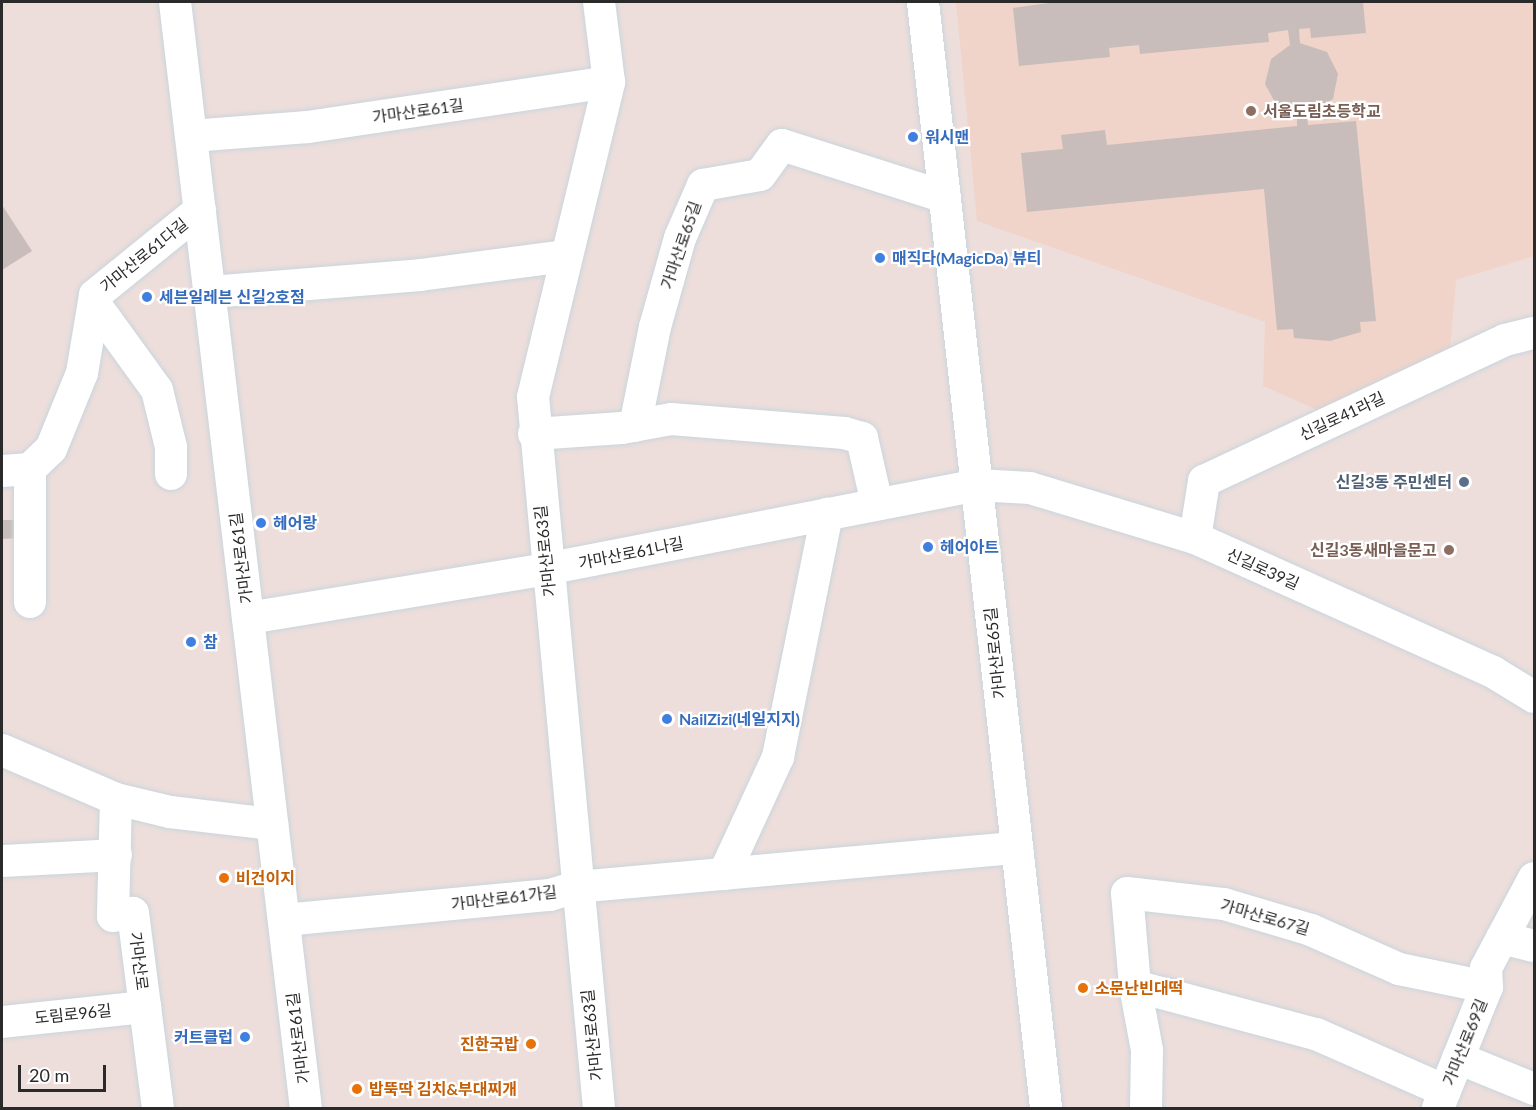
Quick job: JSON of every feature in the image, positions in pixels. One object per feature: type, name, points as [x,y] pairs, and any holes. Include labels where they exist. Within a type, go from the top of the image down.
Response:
[{"type":"street","name":"가마산로61길","points":[[176,2],[306,1108]]},
{"type":"street","name":"가마산로63길","points":[[599,2],[609,82],[533,397],[546,569],[599,1108]]},
{"type":"street","name":"가마산로65길","points":[[923,2],[1046,1108]]},
{"type":"street","name":"가마산로61길","points":[[191,136],[308,127],[609,82]]},
{"type":"street","name":"가마산로65길","points":[[635,426],[658,316],[680,238],[703,185],[760,175],[782,145],[945,197]]},
{"type":"street","name":"가마산로61다길","points":[[16,470],[51,449],[82,374],[95,295],[200,210]]},
{"type":"street","points":[[210,292],[420,274],[567,256]]},
{"type":"street","name":"가마산로61다길","points":[[94,303],[157,390],[171,447],[171,474]]},
{"type":"street","name":"신길로41라길","points":[[1195,538],[1204,481],[1505,340],[1534,333]]},
{"type":"street","points":[[534,434],[635,426],[671,418],[862,438],[877,504]]},
{"type":"street","points":[[16,470],[30,602]]},
{"type":"street","name":"가마산로61나길","points":[[248,618],[546,569],[977,485]]},
{"type":"street","name":"신길로39길","points":[[977,485],[1030,488],[1195,538],[1493,672],[1534,697]]},
{"type":"street","points":[[724,874],[778,757],[827,514]]},
{"type":"street","points":[[2,750],[116,799],[170,812],[272,824]]},
{"type":"street","name":"가마산로","points":[[116,799],[113,916],[133,913],[158,1108]]},
{"type":"street","name":"가마산로61가길","points":[[284,920],[550,895],[577,887],[1017,848]]},
{"type":"street","points":[[2,861],[116,855]]},
{"type":"street","name":"가마산로69길","points":[[1442,1100],[1487,987],[1486,968],[1534,879]]},
{"type":"street","name":"가마산로67길","points":[[1146,1108],[1148,1050],[1135,986],[1127,893],[1224,904],[1311,930],[1399,969],[1487,987]]},
{"type":"street","points":[[1502,938],[1534,946]]},
{"type":"street","points":[[1135,986],[1316,1034],[1442,1100]]},
{"type":"street","name":"도림로96길","points":[[2,1022],[145,1006]]},
{"type":"street","points":[[1458,1058],[1534,1089]]},
{"type":"shaded area","name":"서울도림초등학교","points":[[956,2],[1534,2],[1534,256],[1456,280],[1449,361],[1331,416],[1263,386],[1265,322],[977,221]]},
{"type":"building","points":[[1056,2],[1363,2],[1366,33],[1311,38],[1310,28],[1299,29],[1300,43],[1327,52],[1338,74],[1333,99],[1307,114],[1308,125],[1356,121],[1376,321],[1360,322],[1361,332],[1330,341],[1294,338],[1293,329],[1277,330],[1264,189],[1027,212],[1021,153],[1063,149],[1061,135],[1105,130],[1107,145],[1297,126],[1297,115],[1277,106],[1265,84],[1271,59],[1290,45],[1288,30],[1268,33],[1269,42],[1140,54],[1139,45],[1109,48],[1110,57],[1019,66],[1013,8]]},
{"type":"building","points":[[2,205],[32,251],[2,270]]},
{"type":"building","points":[[2,520],[18,520],[19,538],[2,539]]},
{"type":"place","name":"서울도림초등학교","points":[[1251,111]]},
{"type":"place","name":"워시맨","points":[[913,137]]},
{"type":"place","name":"매직다(MagicDa) 뷰티","points":[[880,258]]},
{"type":"place","name":"세븐일레븐 신길2호점","points":[[147,297]]},
{"type":"place","name":"신길3동 주민센터","points":[[1464,482]]},
{"type":"place","name":"헤어랑","points":[[261,523]]},
{"type":"place","name":"헤어아트","points":[[928,547]]},
{"type":"place","name":"신길3동새마을문고","points":[[1449,550]]},
{"type":"place","name":"참","points":[[191,642]]},
{"type":"place","name":"NailZizi(네일지지)","points":[[667,719]]},
{"type":"place","name":"비건이지","points":[[224,878]]},
{"type":"place","name":"소문난빈대떡","points":[[1083,988]]},
{"type":"place","name":"커트클럽","points":[[245,1037]]},
{"type":"place","name":"진한국밥","points":[[531,1044]]},
{"type":"place","name":"밥뚝딱 김치&부대찌개","points":[[357,1089]]}]
